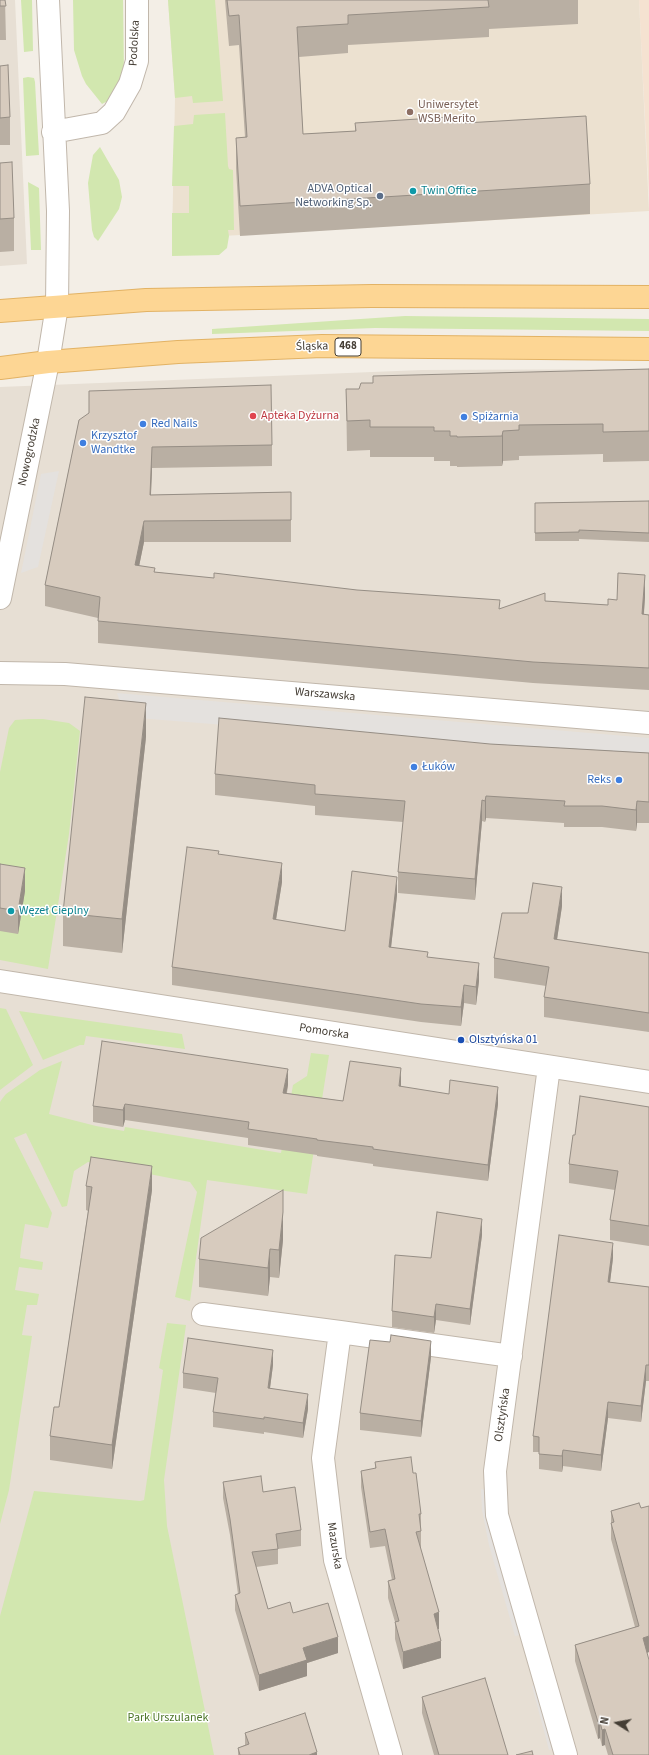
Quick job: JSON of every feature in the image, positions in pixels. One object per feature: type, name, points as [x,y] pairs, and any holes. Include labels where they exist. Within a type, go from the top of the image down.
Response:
[{"type":"main road","points":[[0,311],[146,300],[372,296],[649,297]]},
{"type":"main road","name":"Śląska","points":[[0,368],[48,362],[178,352],[322,346],[649,349]]},
{"type":"street","points":[[48,0],[58,211],[57,306]]},
{"type":"street","name":"Podolska","points":[[54,132],[102,122],[114,112],[130,84],[137,61],[137,0]]},
{"type":"street","name":"Nowogrodzka","points":[[0,598],[48,362],[57,306]]},
{"type":"street","name":"Warszawska","points":[[0,673],[94,676],[649,723]]},
{"type":"street","name":"Pomorska","points":[[0,981],[649,1082]]},
{"type":"street","name":"Olsztyńska","points":[[549,1067],[495,1471],[497,1515],[566,1755]]},
{"type":"street","points":[[203,1314],[511,1356]]},
{"type":"street","name":"Mazurska","points":[[340,1332],[323,1458],[334,1560],[391,1755]]},
{"type":"shaded area","points":[[0,0],[15,0],[27,264],[0,266]]},
{"type":"shaded area","name":"Uniwersytet WSB Merito","points":[[168,0],[639,0],[649,211],[172,239],[175,98]]},
{"type":"shaded area","points":[[639,0],[649,0],[649,196],[642,61]]},
{"type":"shaded area","points":[[649,369],[649,1755],[0,1755],[0,387],[422,370]]},
{"type":"shaded area","points":[[59,471],[38,567],[21,573],[41,474]]},
{"type":"shaded area","points":[[117,693],[649,738],[649,759],[125,717]]},
{"type":"shaded area","points":[[481,1489],[491,1491],[525,1634],[515,1636],[489,1545],[482,1510]]},
{"type":"shaded area","points":[[541,1683],[558,1748],[549,1750],[532,1686]]},
{"type":"green space","points":[[21,0],[32,0],[33,51],[24,52]]},
{"type":"green space","points":[[73,0],[123,0],[124,74],[115,97],[102,104],[86,84],[74,50]]},
{"type":"green space","points":[[168,0],[215,0],[223,101],[193,103],[192,96],[175,98]]},
{"type":"green space","points":[[23,78],[34,78],[35,82],[39,155],[26,156]]},
{"type":"green space","points":[[225,113],[228,166],[229,169],[233,170],[234,230],[228,230],[229,236],[227,248],[219,255],[172,256],[172,213],[189,213],[189,186],[172,186],[174,126],[193,124],[194,115]]},
{"type":"green space","points":[[100,147],[119,180],[122,197],[119,209],[98,241],[94,237],[92,230],[88,183],[93,155]]},
{"type":"green space","points":[[28,182],[39,188],[41,250],[31,250]]},
{"type":"green space","points":[[405,316],[649,319],[649,331],[375,328],[212,334],[212,329]]},
{"type":"green space","points":[[43,719],[69,723],[80,731],[69,834],[48,969],[0,960],[0,772],[9,728],[15,720]]},
{"type":"green space","points":[[0,1008],[6,1009],[33,1065],[0,1090]]},
{"type":"green space","points":[[19,1011],[182,1034],[185,1049],[86,1036],[84,1045],[80,1045],[43,1060]]},
{"type":"green space","points":[[311,1053],[329,1055],[307,1194],[207,1180],[190,1301],[175,1297],[197,1192],[190,1182],[88,1162],[74,1171],[67,1206],[62,1207],[26,1133],[14,1138],[52,1213],[48,1228],[25,1224],[20,1258],[43,1262],[42,1270],[19,1267],[15,1290],[39,1294],[37,1305],[27,1305],[22,1335],[32,1336],[9,1490],[0,1524],[0,1102],[6,1094],[40,1070],[62,1061],[49,1114],[96,1126],[124,1131],[125,1127],[281,1153],[293,1085],[307,1076]]},
{"type":"green space","name":"Park Urszulanek","points":[[167,1323],[186,1325],[164,1480],[167,1526],[214,1755],[0,1755],[0,1616],[34,1491],[140,1501],[144,1500],[163,1370],[159,1368]]},
{"type":"building","points":[[0,0],[5,0],[6,6],[0,6]]},
{"type":"building","points":[[227,0],[488,0],[489,7],[348,15],[348,24],[297,27],[303,134],[356,131],[355,123],[465,116],[465,123],[586,116],[590,184],[240,206],[236,138],[247,137],[239,15],[229,16]]},
{"type":"building","points":[[8,65],[10,117],[0,118],[0,66]]},
{"type":"building","points":[[12,162],[14,218],[0,219],[0,163]]},
{"type":"building","points":[[649,369],[649,431],[603,432],[603,424],[519,425],[519,430],[503,431],[502,436],[457,437],[450,436],[450,431],[434,431],[434,427],[370,427],[370,420],[347,421],[346,389],[359,389],[361,383],[373,383],[373,376]]},
{"type":"building","points":[[271,385],[272,445],[152,447],[150,495],[291,492],[291,520],[144,521],[135,565],[155,568],[154,572],[214,578],[214,573],[357,590],[500,600],[499,609],[545,593],[545,601],[608,605],[608,599],[617,600],[618,573],[645,575],[642,614],[649,615],[649,668],[533,662],[98,621],[100,597],[45,585],[79,420],[89,413],[89,391]]},
{"type":"building","points":[[649,501],[649,533],[579,530],[579,532],[535,533],[535,503]]},
{"type":"building","points":[[85,697],[146,703],[122,919],[63,913]]},
{"type":"building","points":[[219,718],[490,744],[649,753],[649,802],[637,801],[636,810],[602,806],[564,806],[565,801],[486,796],[485,801],[482,800],[475,879],[398,872],[405,801],[315,794],[315,785],[215,774]]},
{"type":"building","points":[[187,847],[219,851],[218,854],[282,863],[273,919],[345,931],[352,871],[397,877],[389,947],[428,952],[427,957],[479,963],[476,987],[464,985],[461,1007],[421,1004],[172,967]]},
{"type":"building","points":[[0,864],[25,868],[18,911],[0,908]]},
{"type":"building","points":[[533,883],[562,887],[554,939],[649,953],[649,1013],[544,997],[549,967],[494,958],[502,913],[528,913]]},
{"type":"building","points":[[102,1041],[288,1069],[283,1093],[343,1101],[350,1061],[401,1068],[399,1086],[449,1094],[450,1080],[498,1087],[488,1165],[373,1149],[373,1147],[248,1129],[249,1122],[125,1104],[123,1110],[93,1106]]},
{"type":"building","points":[[580,1096],[649,1107],[649,1226],[610,1220],[618,1171],[569,1164],[573,1135],[575,1135]]},
{"type":"building","points":[[91,1157],[152,1166],[112,1445],[50,1436],[54,1407],[59,1407],[92,1187],[86,1186]]},
{"type":"building","points":[[283,1190],[283,1212],[279,1250],[270,1249],[268,1268],[199,1259],[201,1238]]},
{"type":"building","points":[[437,1212],[482,1219],[470,1309],[436,1304],[434,1317],[392,1311],[395,1255],[431,1258]]},
{"type":"building","points":[[559,1235],[613,1243],[608,1282],[649,1287],[649,1365],[646,1365],[641,1406],[608,1402],[601,1455],[563,1450],[562,1456],[539,1454],[539,1437],[533,1436]]},
{"type":"building","points":[[391,1335],[431,1341],[421,1421],[360,1413],[370,1340],[390,1342]]},
{"type":"building","points":[[188,1338],[273,1350],[268,1388],[308,1394],[303,1423],[264,1417],[264,1419],[213,1412],[218,1378],[183,1373]]},
{"type":"building","points":[[411,1457],[413,1473],[416,1473],[421,1514],[419,1514],[421,1531],[416,1532],[439,1612],[434,1614],[441,1641],[403,1652],[395,1622],[399,1621],[388,1581],[395,1579],[385,1529],[370,1532],[361,1471],[376,1468],[375,1462]]},
{"type":"building","points":[[261,1476],[263,1492],[295,1487],[301,1530],[276,1534],[278,1549],[252,1552],[268,1609],[290,1602],[293,1613],[328,1603],[338,1637],[303,1648],[307,1660],[259,1675],[235,1595],[240,1593],[230,1519],[223,1482]]},
{"type":"building","points":[[639,1503],[641,1508],[649,1506],[649,1636],[643,1638],[649,1660],[649,1755],[613,1755],[605,1729],[602,1730],[600,1722],[598,1722],[575,1645],[639,1626],[611,1523],[614,1522],[611,1511]]},
{"type":"building","points":[[485,1678],[508,1755],[439,1755],[422,1697]]},
{"type":"building","points":[[305,1713],[317,1752],[309,1755],[240,1755],[238,1748],[249,1744],[245,1733]]},
{"type":"building","points":[[532,1751],[533,1755],[516,1755]]},
{"type":"place","name":"Uniwersytet WSB Merito","points":[[410,112]]},
{"type":"place","name":"Twin Office","points":[[413,191]]},
{"type":"place","name":"ADVA Optical Networking Sp.","points":[[380,196]]},
{"type":"place","name":"Apteka Dyżurna","points":[[253,416]]},
{"type":"place","name":"Spiżarnia","points":[[464,417]]},
{"type":"place","name":"Red Nails","points":[[143,424]]},
{"type":"place","name":"Krzysztof Wandtke","points":[[83,443]]},
{"type":"place","name":"Łuków","points":[[414,767]]},
{"type":"place","name":"Reks","points":[[619,780]]},
{"type":"place","name":"Węzeł Cieplny","points":[[11,911]]},
{"type":"place","name":"Olsztyńska 01","points":[[461,1040]]}]
